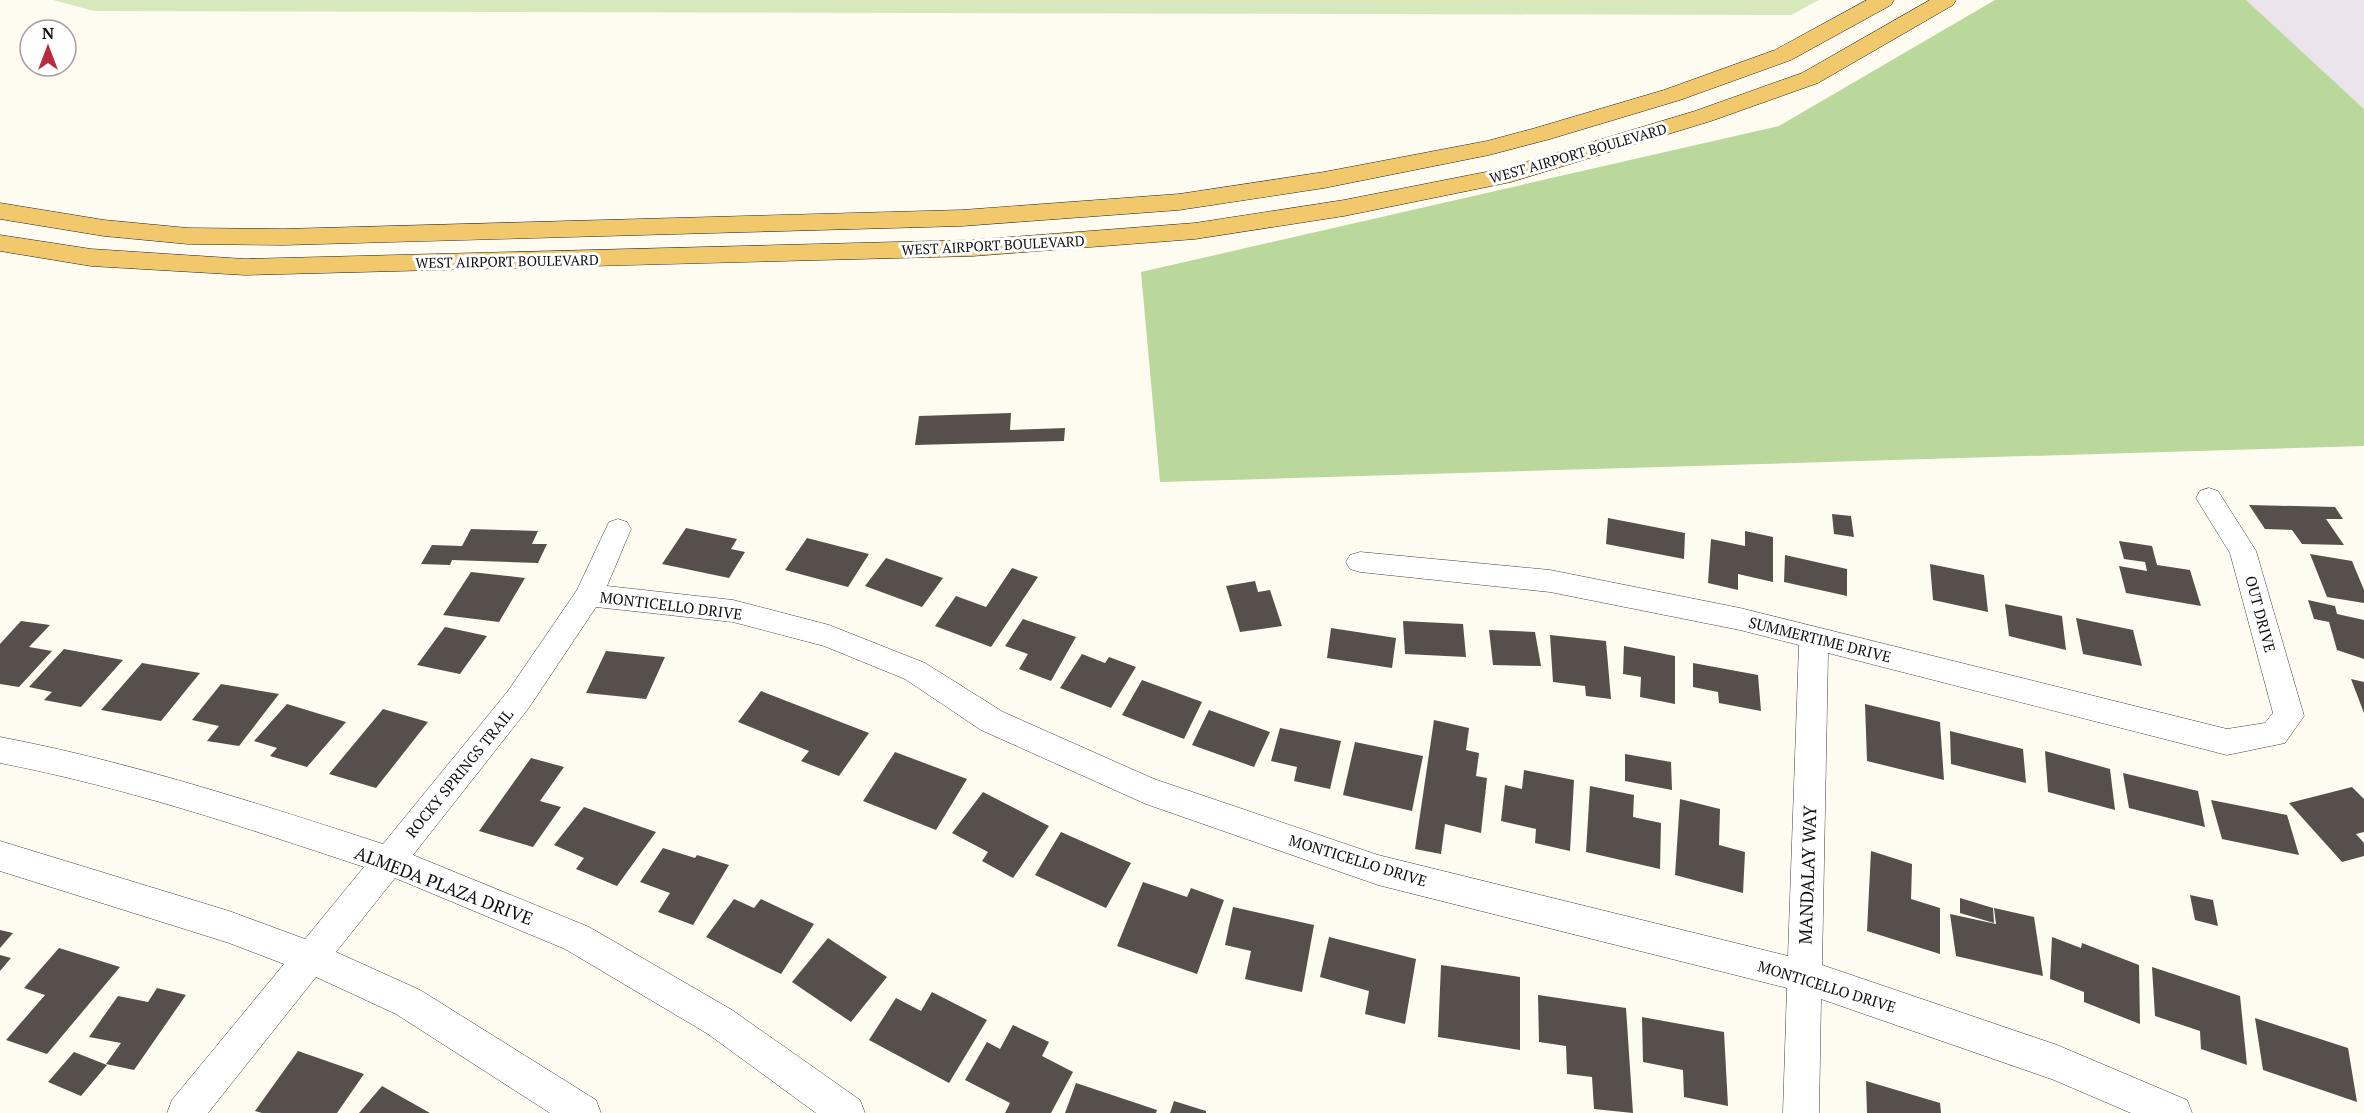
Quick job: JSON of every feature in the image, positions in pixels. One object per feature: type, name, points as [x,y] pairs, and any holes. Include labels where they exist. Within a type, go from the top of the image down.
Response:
[{"type":"main road","name":"WEST AIRPORT BOULEVARD","points":[[0,212],[104,228],[188,236],[283,237],[962,218],[1179,202],[1324,180],[1489,148],[1672,95],[1783,55],[1883,0]]},
{"type":"main road","name":"WEST AIRPORT BOULEVARD","points":[[0,243],[29,249],[151,264],[233,266],[584,260],[973,248],[1195,231],[1344,208],[1511,175],[1703,116],[1810,78],[1941,1]]},
{"type":"main road","points":[[1672,95],[1703,116]]},
{"type":"main road","points":[[1324,180],[1344,208]]},
{"type":"main road","points":[[584,260],[597,229]]},
{"type":"street","name":"OUT DRIVE","points":[[2209,498],[2243,551],[2283,694],[2289,716],[2274,735]]},
{"type":"street","name":"ROCKY SPRINGS TRAIL","points":[[185,1113],[518,700],[589,595],[618,529]]},
{"type":"street","name":"SUMMERTIME DRIVE","points":[[1360,562],[1550,581],[1740,619],[2227,742],[2274,735]]},
{"type":"street","name":"MONTICELLO DRIVE","points":[[589,595],[734,611],[829,636],[915,671],[992,721],[1146,790],[1378,870],[1804,976],[2057,1063],[2174,1113]]},
{"type":"street","name":"MANDALAY WAY","points":[[1800,1113],[1814,637]]},
{"type":"street","name":"ALMEDA PLAZA DRIVE","points":[[0,750],[68,764],[217,804],[388,860],[577,938],[720,1022],[847,1113]]},
{"type":"street","points":[[0,856],[229,927],[310,957],[408,1002],[583,1113]]},
{"type":"shaded area","points":[[2246,0],[2364,0],[2364,109],[2303,53]]},
{"type":"green space","points":[[53,0],[1819,0],[1791,15],[94,11]]},
{"type":"green space","points":[[1995,0],[2246,0],[2364,109],[2364,446],[1160,482],[1141,272],[1779,126]]},
{"type":"building","points":[[1011,413],[1010,430],[1065,428],[1064,441],[915,445],[919,416]]},
{"type":"building","points":[[2249,505],[2335,507],[2343,519],[2326,519],[2344,545],[2302,544],[2292,530],[2265,529]]},
{"type":"building","points":[[1832,514],[1851,516],[1854,537],[1834,534]]},
{"type":"building","points":[[1608,518],[1685,533],[1684,559],[1606,544]]},
{"type":"building","points":[[686,528],[737,539],[731,549],[745,552],[729,578],[662,564]]},
{"type":"building","points":[[471,529],[538,531],[532,544],[547,544],[538,563],[452,560],[450,565],[421,564],[432,545],[462,546]]},
{"type":"building","points":[[1745,531],[1773,537],[1773,582],[1738,574],[1738,590],[1708,583],[1711,539],[1745,546]]},
{"type":"building","points":[[807,538],[869,554],[848,587],[785,570]]},
{"type":"building","points":[[2119,541],[2152,546],[2157,565],[2190,570],[2201,606],[2126,593],[2119,566],[2147,571],[2145,562],[2124,559]]},
{"type":"building","points":[[2310,554],[2352,561],[2364,590],[2364,603],[2327,597]]},
{"type":"building","points":[[1785,555],[1847,569],[1847,596],[1784,582]]},
{"type":"building","points":[[886,558],[943,578],[922,607],[865,586]]},
{"type":"building","points":[[1930,564],[1984,575],[1988,612],[1933,600]]},
{"type":"building","points":[[1012,568],[1038,577],[991,647],[935,626],[956,596],[986,607]]},
{"type":"building","points":[[471,572],[525,578],[499,622],[443,615]]},
{"type":"building","points":[[1255,581],[1258,592],[1270,590],[1282,626],[1240,632],[1226,586]]},
{"type":"building","points":[[2308,600],[2335,606],[2337,614],[2364,620],[2364,659],[2337,650],[2329,622],[2314,619]]},
{"type":"building","points":[[2005,604],[2062,616],[2066,650],[2009,636]]},
{"type":"building","points":[[2076,618],[2133,630],[2142,666],[2083,654]]},
{"type":"building","points":[[1023,619],[1076,637],[1051,681],[1019,669],[1028,654],[1005,646]]},
{"type":"building","points":[[21,621],[50,625],[29,647],[52,651],[19,687],[0,684],[0,644]]},
{"type":"building","points":[[1403,621],[1463,624],[1466,657],[1405,654]]},
{"type":"building","points":[[445,627],[487,636],[460,674],[417,665]]},
{"type":"building","points":[[1331,628],[1396,638],[1392,668],[1327,658]]},
{"type":"building","points":[[1489,630],[1535,632],[1541,666],[1493,665]]},
{"type":"building","points":[[1550,635],[1606,641],[1611,699],[1586,696],[1585,686],[1553,682]]},
{"type":"building","points":[[1624,646],[1675,656],[1675,704],[1640,697],[1641,677],[1623,674]]},
{"type":"building","points":[[64,649],[123,660],[81,707],[44,700],[52,692],[29,687]]},
{"type":"building","points":[[606,651],[665,657],[646,699],[586,693]]},
{"type":"building","points":[[1082,654],[1105,663],[1109,657],[1136,667],[1111,708],[1060,688]]},
{"type":"building","points":[[142,663],[200,673],[161,721],[101,710]]},
{"type":"building","points":[[1693,663],[1758,675],[1761,711],[1719,703],[1718,692],[1693,687]]},
{"type":"building","points":[[2351,679],[2364,682],[2364,713]]},
{"type":"building","points":[[1142,680],[1202,702],[1184,739],[1122,715]]},
{"type":"building","points":[[221,684],[279,694],[239,746],[207,741],[219,726],[192,720]]},
{"type":"building","points":[[761,691],[869,733],[839,776],[801,761],[809,751],[738,722]]},
{"type":"building","points":[[287,704],[346,722],[307,767],[270,756],[277,748],[254,741]]},
{"type":"building","points":[[1865,704],[1940,722],[1944,780],[1867,761]]},
{"type":"building","points":[[383,709],[428,722],[376,788],[329,774]]},
{"type":"building","points":[[1209,710],[1270,732],[1254,767],[1192,745]]},
{"type":"building","points":[[1434,720],[1469,728],[1466,750],[1479,753],[1476,776],[1487,778],[1481,833],[1445,824],[1441,854],[1415,849]]},
{"type":"building","points":[[1280,728],[1341,741],[1330,789],[1294,781],[1297,767],[1271,761]]},
{"type":"building","points":[[1950,731],[2023,749],[2026,783],[1951,764]]},
{"type":"building","points":[[1355,742],[1423,756],[1412,811],[1343,795]]},
{"type":"building","points":[[2045,751],[2110,769],[2115,810],[2048,792]]},
{"type":"building","points":[[895,752],[967,779],[936,830],[863,801]]},
{"type":"building","points":[[1625,754],[1671,762],[1672,790],[1625,781]]},
{"type":"building","points":[[531,758],[564,767],[540,801],[561,807],[533,847],[479,831]]},
{"type":"building","points":[[1524,770],[1574,780],[1570,851],[1535,843],[1536,829],[1501,821],[1505,785],[1522,789]]},
{"type":"building","points":[[2123,773],[2198,791],[2205,827],[2129,808]]},
{"type":"building","points":[[1590,786],[1634,795],[1633,817],[1661,823],[1660,869],[1586,852]]},
{"type":"building","points":[[2352,787],[2364,799],[2364,832],[2356,834],[2364,843],[2364,856],[2342,862],[2289,803]]},
{"type":"building","points":[[983,792],[1049,826],[1013,878],[982,861],[988,852],[952,833]]},
{"type":"building","points":[[1680,799],[1720,809],[1719,845],[1745,852],[1743,893],[1675,875]]},
{"type":"building","points":[[2211,800],[2287,815],[2299,855],[2222,839]]},
{"type":"building","points":[[584,807],[656,832],[617,886],[576,869],[584,858],[554,845]]},
{"type":"building","points":[[1061,832],[1131,863],[1106,908],[1035,875]]},
{"type":"building","points":[[663,848],[729,865],[693,925],[658,912],[670,893],[640,882]]},
{"type":"building","points":[[1871,851],[1912,864],[1911,899],[1940,908],[1940,954],[1867,931]]},
{"type":"building","points":[[1143,882],[1187,897],[1191,888],[1224,900],[1197,974],[1117,946]]},
{"type":"building","points":[[2190,895],[2213,900],[2218,926],[2195,920]]},
{"type":"building","points":[[1960,898],[1993,908],[1994,923],[1960,913]]},
{"type":"building","points":[[734,899],[754,908],[761,899],[814,924],[781,974],[706,937]]},
{"type":"building","points":[[1233,907],[1314,925],[1302,992],[1245,979],[1251,951],[1225,945]]},
{"type":"building","points":[[1994,908],[2034,917],[2043,976],[1956,956],[1950,914],[1996,924]]},
{"type":"building","points":[[0,930],[13,933],[0,948]]},
{"type":"building","points":[[1329,937],[1416,959],[1405,1024],[1365,1014],[1369,991],[1320,977]]},
{"type":"building","points":[[2052,937],[2081,948],[2082,943],[2139,965],[2140,1024],[2084,1002],[2084,992],[2050,979]]},
{"type":"building","points":[[828,938],[887,977],[851,1022],[792,982]]},
{"type":"building","points":[[59,948],[120,967],[47,1054],[6,1040],[45,995],[24,988]]},
{"type":"building","points":[[0,955],[11,958],[0,971]]},
{"type":"building","points":[[1441,965],[1520,977],[1520,1050],[1438,1037]]},
{"type":"building","points":[[2152,967],[2240,996],[2247,1065],[2201,1049],[2200,1031],[2155,1016]]},
{"type":"building","points":[[157,988],[186,995],[134,1070],[106,1064],[121,1043],[89,1037],[118,996],[148,1002]]},
{"type":"building","points":[[932,992],[987,1020],[949,1083],[869,1040],[896,998],[921,1011]]},
{"type":"building","points":[[1538,995],[1626,1008],[1633,1113],[1594,1109],[1592,1077],[1567,1074],[1566,1046],[1539,1042]]},
{"type":"building","points":[[1642,1017],[1724,1032],[1728,1106],[1684,1097],[1683,1070],[1643,1062]]},
{"type":"building","points":[[2255,1018],[2348,1048],[2357,1102],[2263,1070]]},
{"type":"building","points":[[1013,1025],[1049,1042],[1042,1056],[1073,1072],[1051,1113],[1005,1113],[1010,1103],[965,1080],[987,1042],[1000,1049]]},
{"type":"building","points":[[298,1051],[364,1074],[337,1113],[262,1113],[255,1111]]},
{"type":"building","points":[[74,1052],[107,1065],[81,1096],[48,1082]]},
{"type":"building","points":[[1866,1081],[1940,1103],[1941,1113],[1867,1113]]},
{"type":"building","points":[[1076,1083],[1157,1110],[1156,1113],[1065,1113]]},
{"type":"building","points":[[382,1086],[430,1113],[359,1113]]},
{"type":"building","points":[[1174,1101],[1206,1111],[1206,1113],[1170,1113]]}]
